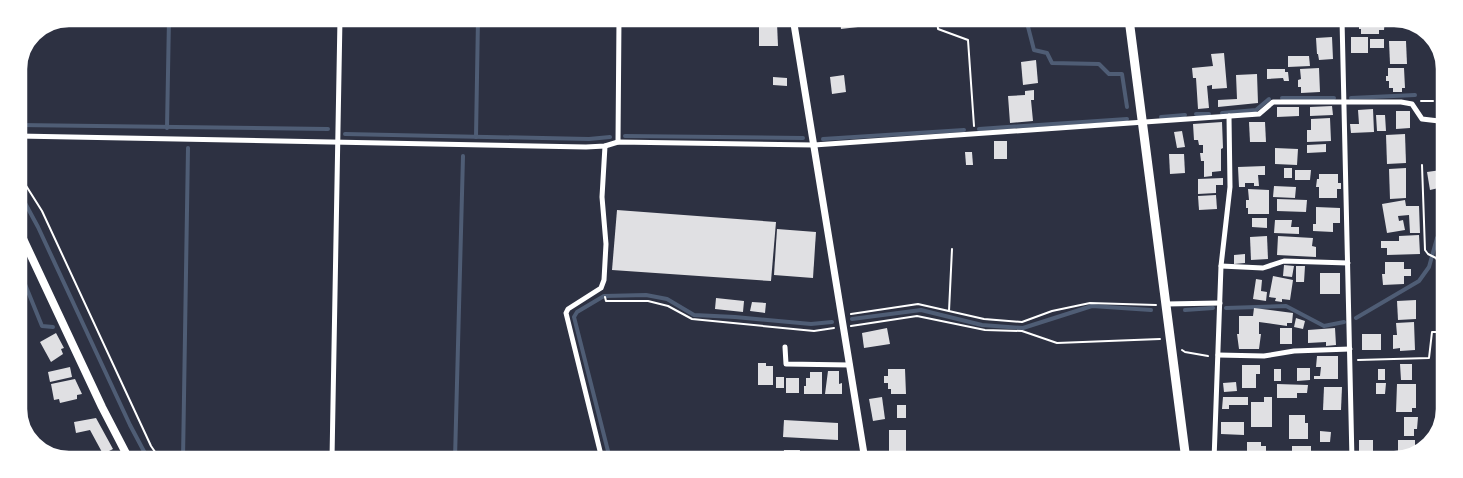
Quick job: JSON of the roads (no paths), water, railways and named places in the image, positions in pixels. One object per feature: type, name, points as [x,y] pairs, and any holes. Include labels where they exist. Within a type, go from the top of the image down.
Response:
[{"type":"main road","points":[[1130,26],[1185,452]]},
{"type":"main road","points":[[26,245],[102,407],[125,452]]},
{"type":"street","points":[[332,452],[340,26]]},
{"type":"street","points":[[618,142],[619,26]]},
{"type":"street","points":[[794,26],[864,452]]},
{"type":"street","points":[[1342,26],[1352,452]]},
{"type":"street","points":[[26,136],[605,146],[618,142],[814,145],[1258,114],[1273,102],[1401,102],[1412,104],[1422,119],[1437,121]]},
{"type":"street","points":[[1214,452],[1221,266],[1230,188],[1229,116]]},
{"type":"street","points":[[600,452],[566,314],[568,309],[601,288],[604,280],[606,244],[602,197],[605,146]]},
{"type":"street","points":[[1221,266],[1263,268],[1284,262],[1348,263]]},
{"type":"street","points":[[1166,304],[1220,303]]},
{"type":"street","points":[[785,347],[786,364],[850,366]]},
{"type":"street","points":[[1218,356],[1264,356],[1294,351],[1350,349]]},
{"type":"waterway","points":[[167,128],[169,26]]},
{"type":"waterway","points":[[476,137],[478,26]]},
{"type":"waterway","points":[[1028,26],[1034,50],[1047,53],[1052,63],[1099,64],[1109,74],[1122,74],[1127,107]]},
{"type":"waterway","points":[[1351,98],[1415,95]]},
{"type":"waterway","points":[[1282,98],[1334,98]]},
{"type":"waterway","points":[[1222,113],[1256,110],[1269,99]]},
{"type":"waterway","points":[[1196,114],[1209,114]]},
{"type":"waterway","points":[[1161,117],[1185,115]]},
{"type":"waterway","points":[[979,129],[1127,119]]},
{"type":"waterway","points":[[26,125],[328,129]]},
{"type":"waterway","points":[[823,139],[964,130]]},
{"type":"waterway","points":[[345,134],[589,139],[610,137]]},
{"type":"waterway","points":[[625,136],[803,138]]},
{"type":"waterway","points":[[183,452],[188,148]]},
{"type":"waterway","points":[[455,452],[463,156]]},
{"type":"waterway","points":[[26,205],[144,452]]},
{"type":"waterway","points":[[1356,318],[1419,281],[1429,267],[1437,238]]},
{"type":"waterway","points":[[26,287],[42,326],[53,327]]},
{"type":"waterway","points":[[608,452],[574,317],[577,312],[604,296],[646,295],[667,299],[694,315],[811,324],[832,322]]},
{"type":"waterway","points":[[852,319],[921,310],[982,325],[1023,328],[1092,306],[1151,310]]},
{"type":"waterway","points":[[1226,308],[1286,306],[1324,326],[1344,322]]},
{"type":"waterway","points":[[1185,310],[1213,308]]}]
